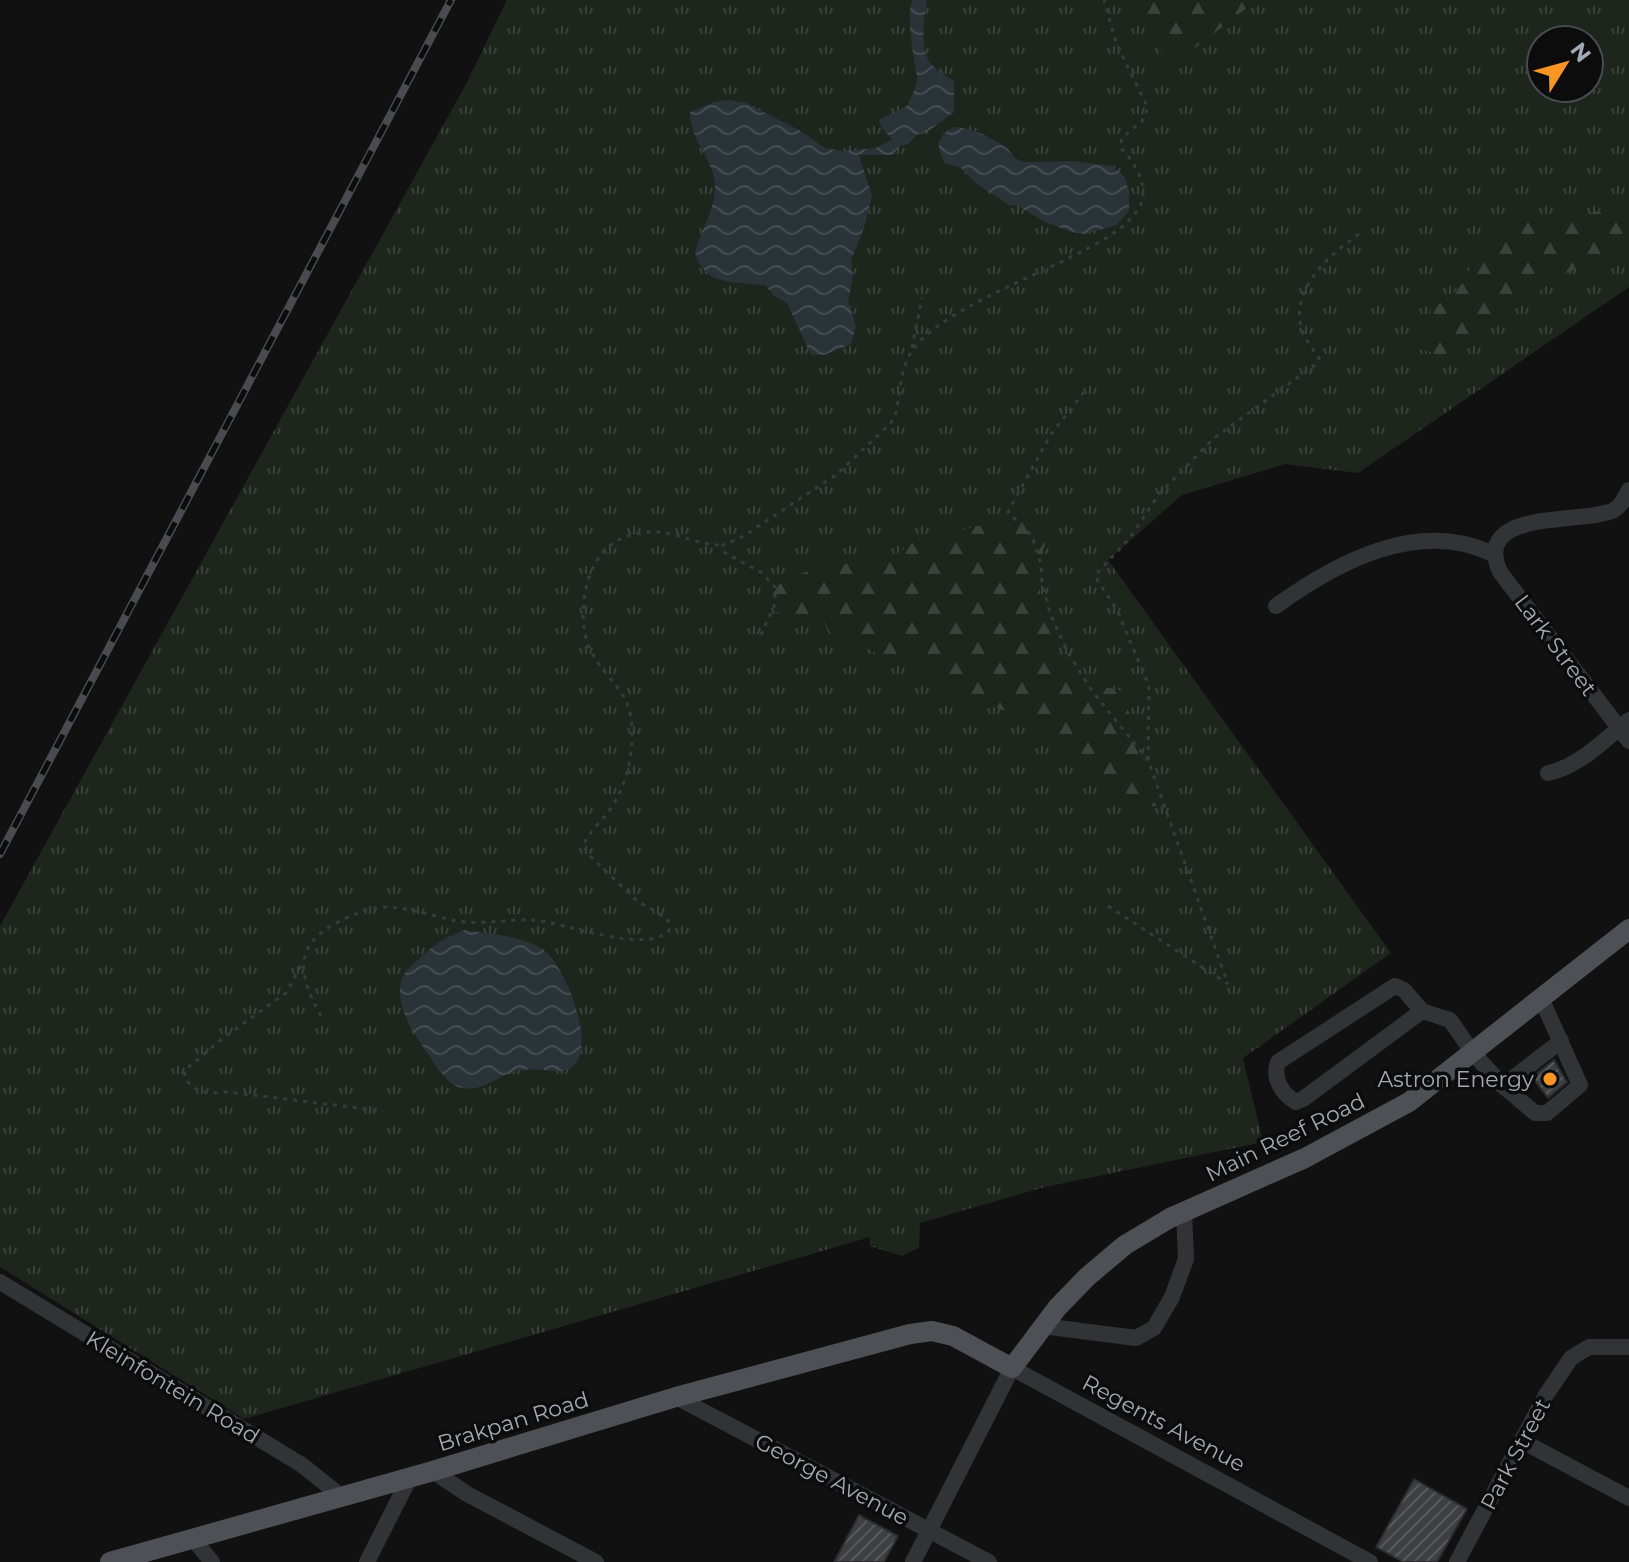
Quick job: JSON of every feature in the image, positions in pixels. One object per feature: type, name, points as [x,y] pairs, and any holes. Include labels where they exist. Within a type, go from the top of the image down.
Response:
[{"type":"main road","name":"Main Reef Road","points":[[1012,1368],[1042,1326],[1087,1277],[1125,1245],[1184,1212],[1349,1136],[1409,1102],[1629,929]]},
{"type":"main road","name":"Brakpan Road","points":[[110,1562],[433,1471],[676,1397],[910,1334],[932,1331]]},
{"type":"main road","name":"Regents Avenue","points":[[932,1331],[953,1336],[1012,1368]]},
{"type":"street","points":[[1276,606],[1337,566],[1368,553],[1413,543],[1450,542],[1496,550],[1507,533],[1525,524],[1609,512],[1622,503],[1629,490]]},
{"type":"street","name":"Lark Street","points":[[1496,550],[1500,572],[1626,730]]},
{"type":"street","points":[[1548,773],[1557,772],[1626,730]]},
{"type":"street","points":[[1422,1011],[1303,1099],[1296,1102],[1291,1100],[1278,1082],[1278,1062],[1395,986],[1404,990],[1422,1011],[1450,1020],[1473,1053],[1503,1086],[1527,1108],[1542,1114],[1579,1088],[1580,1081],[1541,998]]},
{"type":"street","points":[[1503,1086],[1561,1041]]},
{"type":"street","points":[[1042,1326],[1136,1338],[1154,1328],[1172,1297],[1186,1259],[1184,1212]]},
{"type":"street","name":"Kleinfontein Road","points":[[0,1282],[302,1465],[342,1497]]},
{"type":"street","name":"Park Street","points":[[1457,1562],[1555,1380],[1579,1351],[1602,1346],[1629,1347]]},
{"type":"street","points":[[913,1562],[1012,1368]]},
{"type":"street","name":"Regents Avenue","points":[[1012,1368],[1370,1562]]},
{"type":"street","name":"George Avenue","points":[[676,1397],[989,1562]]},
{"type":"street","points":[[1522,1441],[1629,1498]]},
{"type":"street","points":[[433,1471],[467,1494],[596,1562]]},
{"type":"street","points":[[367,1562],[410,1477]]},
{"type":"street","points":[[194,1540],[212,1562]]},
{"type":"path","points":[[911,352],[936,327],[949,319],[1122,230],[1139,209],[1143,198],[1142,184],[1138,171],[1120,147],[1122,138],[1147,115],[1148,108],[1116,43],[1104,0]]},
{"type":"path","points":[[1148,760],[1149,686],[1117,610],[1096,578],[1097,573],[1130,538],[1159,494],[1213,439],[1316,364],[1319,358],[1301,328],[1302,300],[1314,277],[1331,256],[1362,232]]},
{"type":"path","points":[[383,1111],[228,1092],[205,1093],[194,1089],[184,1071],[223,1038],[286,993],[315,936],[343,919],[377,907],[406,909],[465,922],[519,919],[550,922],[620,938],[665,935],[670,927],[666,918],[636,900],[589,855],[583,845],[615,803],[626,775],[633,733],[629,704],[624,694],[590,650],[583,618],[589,577],[606,548],[618,540],[634,534],[664,532],[707,545],[723,545],[742,537],[836,475],[895,416],[922,298]]},
{"type":"path","points":[[1084,392],[1051,434],[1008,512],[1032,536],[1050,613],[1067,651],[1092,691],[1148,760],[1228,984],[1108,906]]},
{"type":"path","points":[[723,545],[722,551],[762,573],[775,587],[775,604],[761,635]]},
{"type":"path","points":[[302,962],[302,973],[321,1016]]},
{"type":"green space","points":[[507,0],[1629,0],[1629,287],[1358,473],[1285,464],[1182,495],[1108,560],[1391,953],[1243,1058],[1263,1142],[1045,1187],[920,1223],[919,1247],[902,1256],[870,1246],[870,1237],[244,1419],[0,1267],[0,926],[466,84]]},
{"type":"green space","points":[[1134,0],[1257,0],[1190,52],[1168,65]]},
{"type":"green space","points":[[1609,204],[1629,207],[1629,249],[1626,252],[1563,274],[1498,320],[1479,342],[1459,348],[1444,364],[1430,352],[1417,349],[1428,335],[1431,308],[1458,289],[1471,266],[1504,235],[1528,222],[1589,214]]},
{"type":"green space","points":[[1035,523],[1050,529],[1039,564],[1040,596],[1048,628],[1063,657],[1074,670],[1090,682],[1122,691],[1158,805],[1145,809],[1080,755],[1019,715],[953,695],[919,656],[887,662],[871,650],[831,638],[824,623],[810,619],[784,624],[770,597],[782,581],[803,573],[838,563],[876,566],[916,540],[977,526]]},
{"type":"water","points":[[913,0],[927,0],[925,52],[932,65],[954,81],[954,112],[927,132],[918,134],[908,144],[900,146],[892,155],[859,155],[872,196],[851,260],[853,278],[848,301],[856,326],[851,344],[824,355],[811,355],[787,303],[774,296],[766,286],[723,281],[706,272],[700,264],[695,252],[711,210],[715,184],[710,165],[693,131],[690,112],[714,102],[728,100],[746,103],[799,130],[825,148],[844,151],[876,148],[892,139],[879,120],[907,106],[916,83],[910,25]]},
{"type":"water","points":[[954,127],[985,135],[1023,162],[1074,161],[1112,166],[1124,176],[1129,191],[1129,210],[1117,225],[1085,234],[1045,222],[1018,206],[1009,205],[977,184],[961,168],[944,163],[938,144],[944,133]]},
{"type":"water","points":[[464,930],[523,940],[541,948],[551,958],[571,995],[582,1038],[580,1056],[571,1067],[555,1071],[518,1071],[469,1089],[451,1083],[438,1069],[403,1011],[401,982],[408,969],[430,949]]},
{"type":"building","points":[[1554,1060],[1567,1082],[1548,1098],[1532,1077]]},
{"type":"building","points":[[1414,1479],[1467,1509],[1437,1562],[1403,1562],[1376,1547]]},
{"type":"building","points":[[859,1515],[898,1536],[884,1562],[834,1562]]},
{"type":"railway","points":[[0,854],[451,0]]},
{"type":"place","name":"Astron Energy","points":[[1550,1079]]}]
